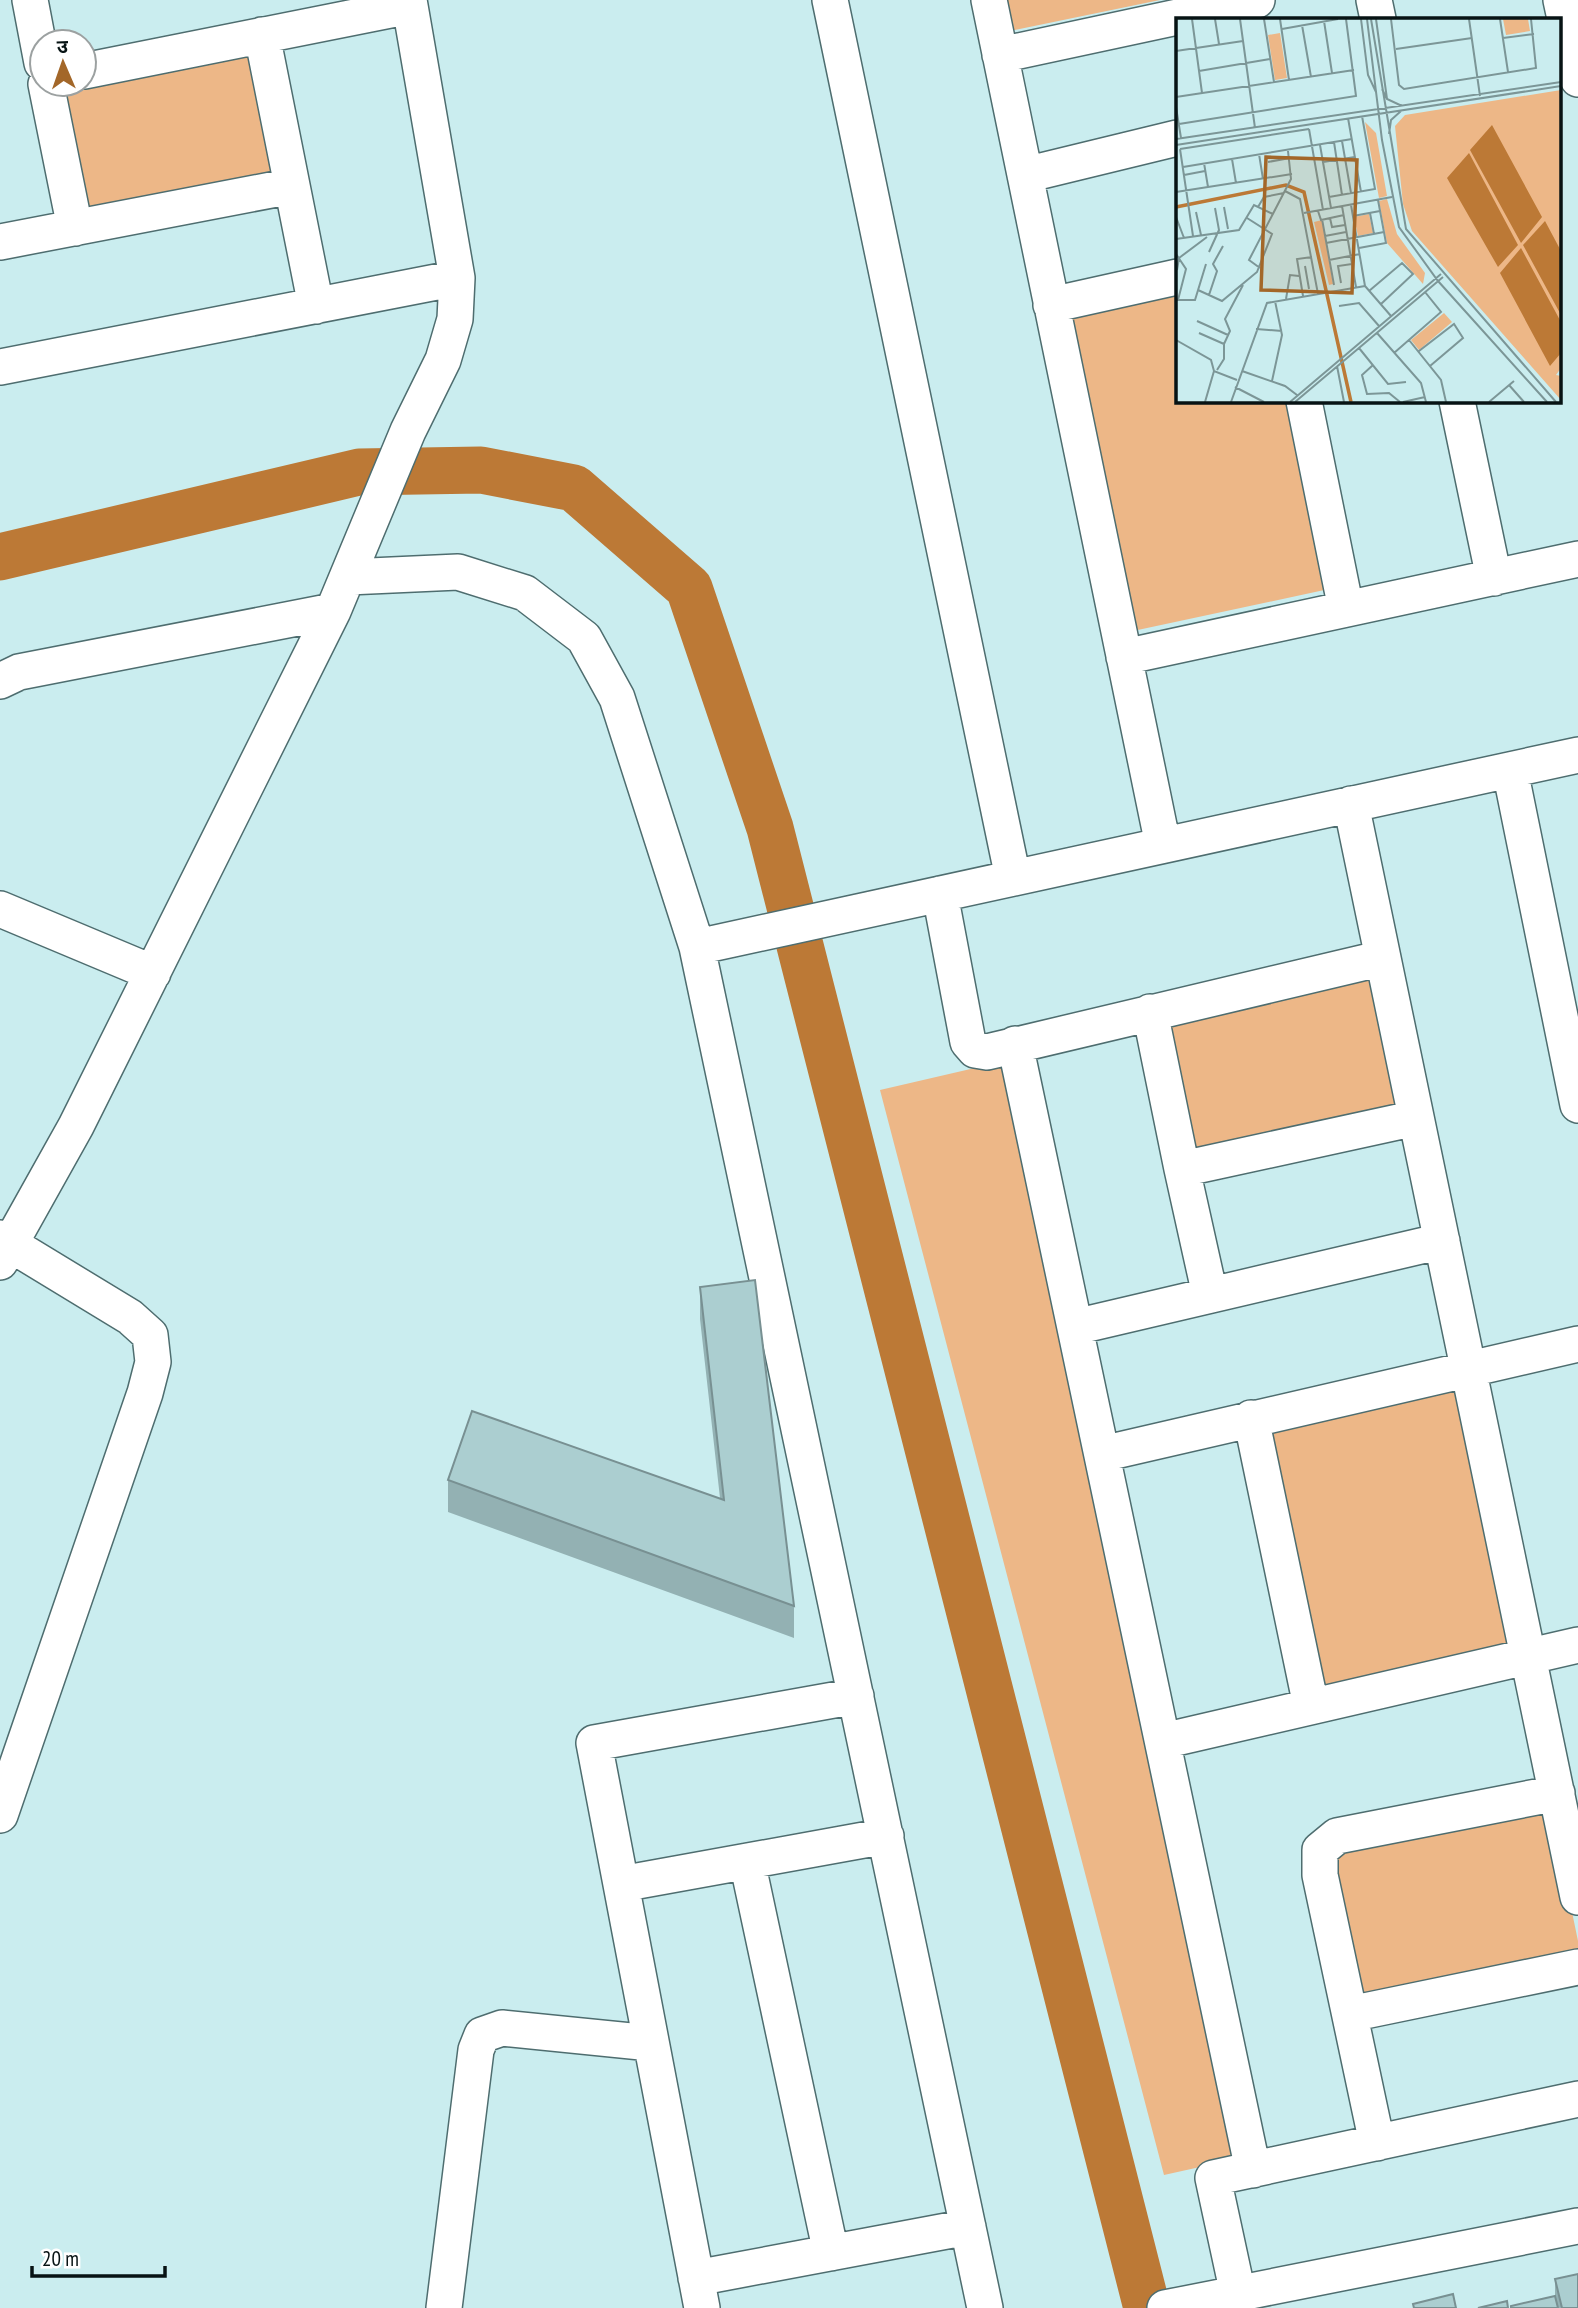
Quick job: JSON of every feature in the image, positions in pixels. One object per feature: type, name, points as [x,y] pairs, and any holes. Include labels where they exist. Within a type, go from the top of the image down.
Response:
[{"type":"street","points":[[30,0],[35,28]]},
{"type":"street","points":[[830,0],[1013,878]]},
{"type":"street","points":[[989,0],[1163,845]]},
{"type":"street","points":[[1374,0],[1378,18]]},
{"type":"street","points":[[1561,0],[1578,79]]},
{"type":"street","points":[[0,1815],[153,1362],[150,1335],[130,1317],[3,1248],[76,1126],[333,611],[408,431],[443,360],[455,319],[457,278],[409,3],[98,68]]},
{"type":"street","points":[[1000,55],[1233,6]]},
{"type":"street","points":[[262,35],[316,306]]},
{"type":"street","points":[[49,98],[75,228]]},
{"type":"street","points":[[1025,175],[1176,138]]},
{"type":"street","points":[[0,243],[292,186]]},
{"type":"street","points":[[1051,305],[1176,277]]},
{"type":"street","points":[[0,367],[457,278]]},
{"type":"street","points":[[1304,402],[1346,609]]},
{"type":"street","points":[[1457,402],[1494,578]]},
{"type":"street","points":[[1124,657],[1578,559]]},
{"type":"street","points":[[348,577],[458,572],[525,593],[584,638],[617,698],[697,947],[985,2308]]},
{"type":"street","points":[[0,681],[19,672],[333,611]]},
{"type":"street","points":[[697,947],[1578,755]]},
{"type":"street","points":[[1510,770],[1565,971],[1578,1105]]},
{"type":"street","points":[[1351,804],[1578,1897]]},
{"type":"street","points":[[940,894],[968,1042],[975,1050],[986,1052],[1383,958]]},
{"type":"street","points":[[0,909],[153,973]]},
{"type":"street","points":[[1150,1012],[1210,1295]]},
{"type":"street","points":[[1015,1044],[1253,2170]]},
{"type":"street","points":[[1182,1169],[1416,1118]]},
{"type":"street","points":[[1075,1327],[1442,1241]]},
{"type":"street","points":[[1102,1454],[1578,1344]]},
{"type":"street","points":[[1251,1418],[1311,1706]]},
{"type":"street","points":[[1163,1741],[1578,1645]]},
{"type":"street","points":[[856,1696],[594,1743],[699,2293],[831,2253],[968,2227]]},
{"type":"street","points":[[1377,2143],[1320,1875],[1320,1850],[1337,1836],[1557,1793]]},
{"type":"street","points":[[621,1884],[886,1836]]},
{"type":"street","points":[[747,1861],[831,2253]]},
{"type":"street","points":[[1350,2014],[1578,1967]]},
{"type":"street","points":[[443,2308],[476,2050],[482,2035],[502,2028],[651,2043]]},
{"type":"street","points":[[1238,2294],[1213,2178],[1578,2099]]},
{"type":"street","points":[[1177,2306],[1578,2227]]},
{"type":"shaded area","points":[[1003,0],[1160,0],[1010,31]]},
{"type":"shaded area","points":[[255,46],[280,178],[83,217],[60,98],[98,98],[98,81]]},
{"type":"shaded area","points":[[1176,290],[1176,402],[1288,402],[1329,589],[1133,631],[1064,314]]},
{"type":"shaded area","points":[[1377,970],[1408,1112],[1189,1159],[1158,1017]]},
{"type":"shaded area","points":[[1005,1061],[1236,2159],[1164,2175],[880,1090]]},
{"type":"shaded area","points":[[1460,1381],[1520,1650],[1321,1694],[1260,1425]]},
{"type":"shaded area","points":[[1550,1806],[1578,1941],[1578,1957],[1358,2003],[1326,1854]]},
{"type":"building","points":[[755,1280],[794,1606],[448,1480],[472,1411],[724,1500],[700,1287]]},
{"type":"building","points":[[1578,2274],[1578,2308],[1562,2308],[1555,2279]]},
{"type":"building","points":[[1453,2294],[1456,2308],[1414,2308],[1413,2304]]},
{"type":"building","points":[[1555,2296],[1558,2308],[1511,2308],[1511,2306]]},
{"type":"building","points":[[1507,2301],[1508,2308],[1478,2308]]},
{"type":"waterway","points":[[0,557],[359,472],[481,470],[574,488],[689,588],[770,828],[1147,2308]]}]
